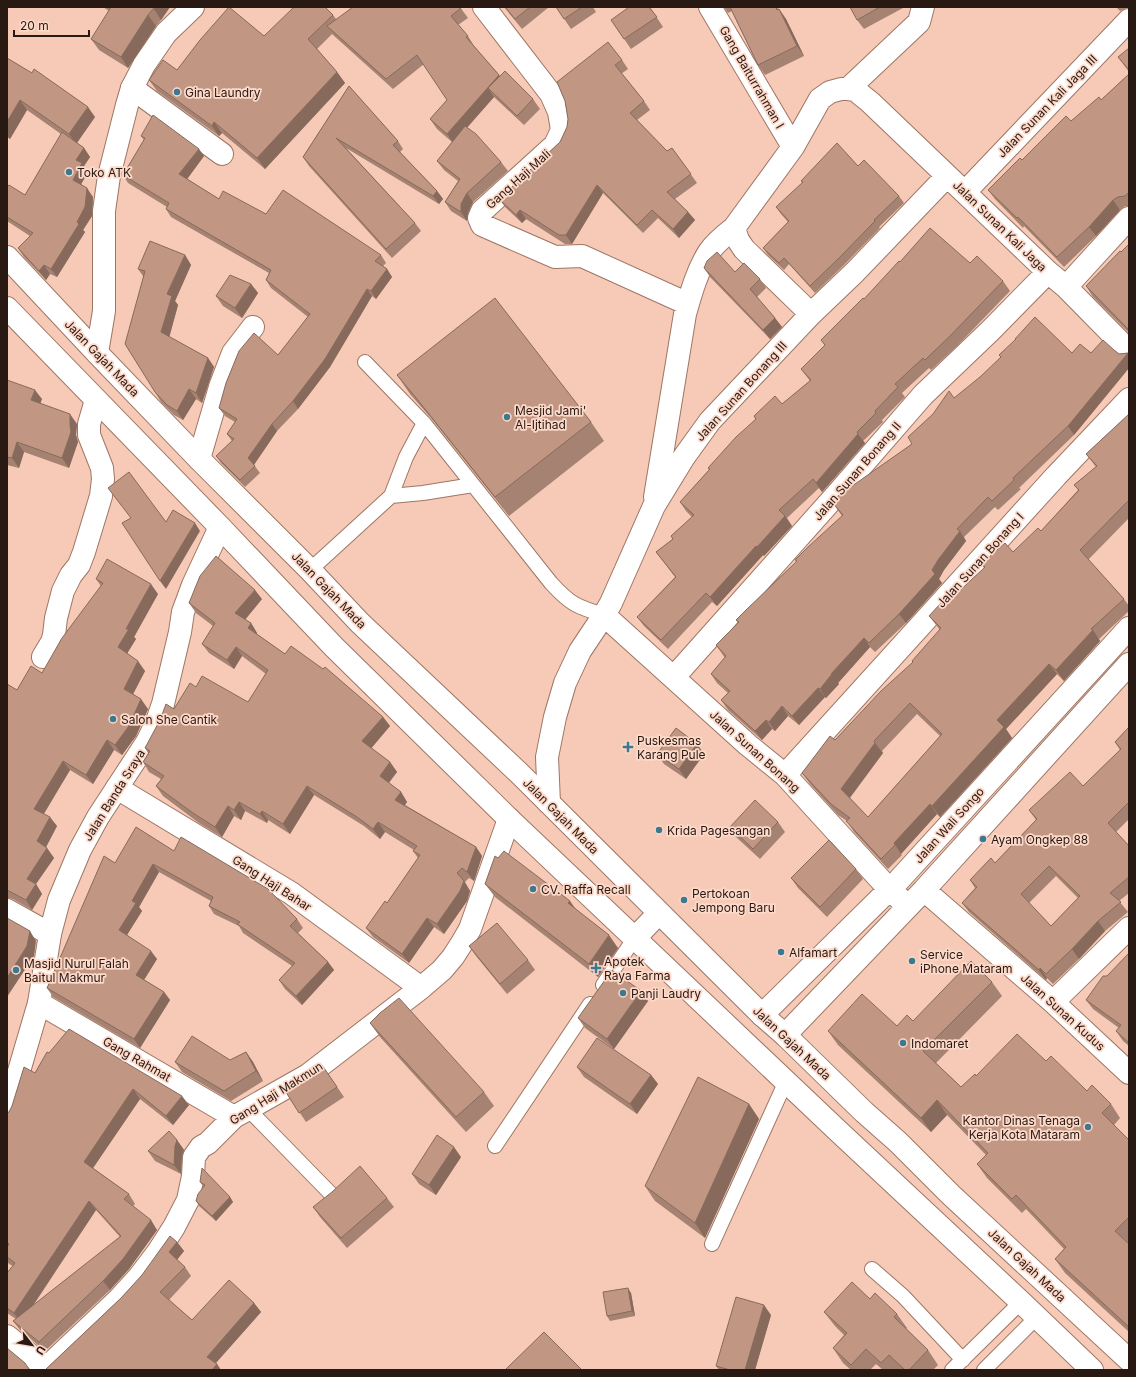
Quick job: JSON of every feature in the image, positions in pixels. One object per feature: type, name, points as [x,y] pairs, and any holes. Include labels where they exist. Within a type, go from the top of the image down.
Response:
[{"type":"street","points":[[97,353],[104,311],[104,211],[109,176],[132,88],[144,65],[162,39],[192,7]]},
{"type":"street","name":"Gang Haji Mali","points":[[484,7],[550,94],[559,112],[562,130],[555,146],[482,211],[479,218],[482,224],[555,257],[582,256],[688,304]]},
{"type":"street","name":"Gang Baiturrahman I","points":[[710,7],[793,147]]},
{"type":"street","points":[[654,506],[688,304],[699,272],[709,252],[734,228],[793,147],[820,99],[830,92],[848,89],[919,22],[923,7]]},
{"type":"street","name":"Jalan Sunan Kali Jaga III","points":[[965,192],[1129,20]]},
{"type":"street","points":[[132,88],[222,154]]},
{"type":"street","name":"Jalan Sunan Kali Jaga","points":[[848,89],[855,90],[870,102],[1048,272],[1066,287],[1129,351]]},
{"type":"street","name":"Jalan Sunan Bonang III","points":[[549,803],[547,757],[555,717],[565,683],[580,650],[611,603],[654,506],[684,457],[710,422],[810,314],[855,272],[947,176]]},
{"type":"street","points":[[1066,287],[1129,218]]},
{"type":"street","points":[[734,228],[738,240],[744,249],[810,314]]},
{"type":"street","name":"Jalan Gajah Mada","points":[[7,257],[199,459],[310,570],[360,623],[549,803],[762,1015],[864,1112],[898,1142],[951,1195],[1129,1360]]},
{"type":"street","name":"Jalan Sunan Bonang II","points":[[674,677],[832,500],[923,395],[990,331],[1048,272]]},
{"type":"street","points":[[7,308],[220,527],[334,647],[509,819],[634,939],[1092,1370]]},
{"type":"street","points":[[199,459],[220,387],[233,353],[253,327]]},
{"type":"street","name":"Jalan Sunan Bonang I","points":[[785,775],[1056,476],[1129,399]]},
{"type":"street","points":[[43,657],[52,642],[56,618],[63,592],[79,565],[101,496],[103,479],[102,468],[90,435],[89,424],[96,400]]},
{"type":"street","name":"Jalan Banda Sraya","points":[[7,1112],[39,1003],[50,934],[59,900],[80,850],[98,817],[147,742],[156,724],[163,704],[180,632],[183,612],[196,578],[220,527]]},
{"type":"street","name":"Jalan Sunan Bonang","points":[[604,615],[748,745],[785,775],[889,889],[908,906]]},
{"type":"street","points":[[334,647],[360,623]]},
{"type":"street","name":"Jalan Wali Songo","points":[[762,1015],[898,881],[1129,628]]},
{"type":"street","name":"Jalan Wali Songo","points":[[784,1035],[924,890],[1129,664]]},
{"type":"street","name":"Gang Haji Bahar","points":[[117,788],[291,893],[421,988]]},
{"type":"street","name":"Gang Haji Makmun","points":[[45,1369],[119,1299],[139,1277],[158,1252],[174,1227],[188,1200],[191,1188],[193,1161],[196,1153],[201,1147],[208,1143],[241,1113],[308,1075],[421,988],[442,970],[462,944],[470,929],[509,819]]},
{"type":"street","name":"Jalan Sunan Kudus","points":[[924,890],[1053,1002],[1129,1073]]},
{"type":"street","points":[[7,910],[50,934]]},
{"type":"street","points":[[634,939],[659,913]]},
{"type":"street","points":[[1053,1002],[1129,928]]},
{"type":"street","name":"Gang Rahmat","points":[[39,1003],[241,1113]]},
{"type":"street","points":[[875,1166],[898,1142]]},
{"type":"street","points":[[7,1336],[45,1369]]},
{"type":"lane","points":[[365,362],[424,422],[562,596],[571,603],[586,610],[604,615]]},
{"type":"lane","points":[[310,570],[391,496],[406,457],[424,422]]},
{"type":"lane","points":[[391,496],[423,493],[473,485]]},
{"type":"lane","points":[[495,1146],[634,939]]},
{"type":"lane","points":[[712,1244],[786,1081]]},
{"type":"lane","points":[[241,1113],[332,1196]]},
{"type":"lane","points":[[872,1269],[908,1302],[963,1360]]},
{"type":"lane","points":[[952,1370],[1021,1302]]},
{"type":"lane","points":[[990,1368],[1036,1318]]},
{"type":"building","points":[[111,7],[155,7],[148,15],[121,57],[91,39]]},
{"type":"building","points":[[229,7],[264,36],[294,7],[325,7],[333,15],[308,39],[337,72],[257,158],[214,122],[212,126],[149,80],[163,60],[177,70],[200,40]]},
{"type":"building","points":[[353,7],[460,7],[461,8],[451,16],[468,36],[466,37],[499,75],[447,134],[430,119],[447,100],[417,55],[386,79],[327,26]]},
{"type":"building","points":[[505,7],[530,7],[515,19]]},
{"type":"building","points":[[556,7],[582,7],[564,19]]},
{"type":"building","points":[[629,7],[649,7],[657,17],[624,39],[611,20]]},
{"type":"building","points":[[730,7],[776,7],[777,10],[779,9],[797,46],[758,65]]},
{"type":"building","points":[[850,7],[880,7],[857,20]]},
{"type":"building","points":[[608,42],[622,60],[615,65],[644,101],[630,113],[667,151],[672,148],[691,174],[667,192],[688,212],[673,229],[652,210],[637,225],[597,185],[566,235],[559,235],[520,210],[516,215],[499,199],[560,142],[567,127],[568,119],[565,101],[557,82]]},
{"type":"building","points":[[1129,48],[1129,70],[1118,57]]},
{"type":"building","points":[[7,58],[32,73],[34,69],[88,107],[69,134],[20,100],[7,122]]},
{"type":"building","points":[[505,71],[533,99],[517,116],[488,88]]},
{"type":"building","points":[[1129,74],[1129,192],[1125,196],[1118,197],[1113,200],[1089,227],[1057,257],[1018,217],[1017,218],[988,190],[1020,158],[1022,160],[1066,116],[1071,121],[1099,97],[1101,100]]},
{"type":"building","points":[[349,86],[398,141],[393,145],[437,191],[433,196],[336,138],[415,223],[386,249],[303,157]]},
{"type":"building","points":[[153,115],[199,149],[179,174],[219,199],[223,191],[266,214],[283,190],[381,255],[375,261],[387,269],[371,291],[367,289],[325,359],[293,401],[272,424],[248,458],[255,466],[240,480],[216,456],[234,439],[227,434],[237,419],[219,408],[226,383],[239,351],[254,333],[278,355],[310,314],[266,280],[271,270],[166,209],[169,203],[123,175],[145,138],[141,136]]},
{"type":"building","points":[[465,126],[476,134],[501,162],[467,193],[461,204],[461,212],[445,202],[460,179],[437,161]]},
{"type":"building","points":[[62,132],[84,148],[76,160],[82,163],[73,180],[87,188],[85,207],[77,222],[79,224],[51,269],[44,265],[39,271],[18,248],[33,233],[7,217],[7,187],[9,185],[25,195]]},
{"type":"building","points":[[837,143],[858,166],[864,160],[899,196],[810,286],[784,258],[779,263],[763,248],[789,221],[776,207],[803,182],[801,181]]},
{"type":"building","points":[[930,228],[970,263],[977,256],[1003,281],[925,360],[923,358],[895,384],[898,387],[875,411],[876,413],[857,432],[858,434],[816,483],[813,479],[779,510],[785,516],[757,547],[756,546],[710,597],[706,593],[661,640],[637,617],[676,577],[656,552],[673,539],[671,536],[694,515],[680,502],[736,437],[756,419],[754,416],[775,396],[782,404],[811,380],[801,369],[825,345],[821,340],[863,298],[864,299]]},
{"type":"building","points":[[150,241],[185,255],[167,294],[172,296],[161,332],[208,358],[196,393],[189,389],[177,411],[167,405],[155,392],[125,344],[145,271],[138,269]]},
{"type":"building","points":[[1129,244],[1129,330],[1086,286],[1120,251],[1121,252]]},
{"type":"building","points":[[717,252],[735,272],[744,263],[760,279],[750,289],[775,318],[763,330],[704,268],[707,261]]},
{"type":"building","points":[[230,275],[251,284],[235,308],[216,296]]},
{"type":"building","name":"Mesjid Jami' Al-Ijtihad","points":[[495,298],[591,422],[495,497],[397,375]]},
{"type":"building","points":[[1035,317],[1072,353],[1080,344],[1091,353],[1103,340],[1119,354],[1128,353],[1068,426],[1013,478],[1014,480],[992,501],[988,497],[957,529],[960,531],[932,570],[935,574],[899,614],[869,643],[864,638],[831,674],[820,689],[818,688],[792,716],[782,706],[769,722],[766,720],[755,731],[721,700],[730,691],[711,674],[726,656],[716,645],[739,622],[736,620],[797,561],[795,560],[808,547],[843,515],[832,502],[835,498],[912,444],[908,437],[933,414],[949,391],[954,398],[980,377],[1001,357],[999,355],[1016,339]]},
{"type":"building","points":[[7,380],[35,390],[31,400],[70,414],[71,432],[62,458],[17,442],[12,458],[7,457]]},
{"type":"building","points":[[1129,414],[1129,500],[1080,550],[1124,599],[1091,629],[1093,630],[1056,670],[1049,664],[997,720],[1004,727],[932,806],[930,804],[881,859],[846,821],[850,818],[831,804],[802,773],[830,736],[835,740],[881,691],[913,662],[912,661],[941,628],[929,616],[951,592],[954,596],[985,567],[981,564],[1005,543],[1013,552],[1038,528],[1041,531],[1079,490],[1074,485],[1097,466],[1086,454]],"holes":[[[910,703],[942,734],[868,817],[841,789],[875,743],[874,741]]]},
{"type":"building","points":[[129,472],[166,522],[173,510],[195,523],[160,581],[122,523],[131,518],[108,488]]},
{"type":"building","points":[[216,556],[255,590],[235,613],[251,623],[248,628],[285,654],[291,646],[323,669],[325,667],[383,717],[362,741],[390,762],[380,776],[401,792],[395,800],[476,847],[467,872],[462,868],[457,873],[464,881],[460,891],[437,924],[427,918],[402,954],[366,928],[385,901],[387,903],[420,855],[413,851],[417,846],[378,822],[373,829],[357,817],[307,786],[283,824],[262,811],[260,814],[239,802],[234,810],[228,806],[215,827],[156,786],[164,776],[143,762],[150,751],[145,748],[160,720],[166,704],[174,709],[190,683],[196,687],[202,676],[248,702],[268,670],[236,647],[227,660],[202,644],[215,623],[189,603],[200,576]]},
{"type":"building","points":[[107,559],[151,584],[126,629],[129,629],[118,647],[138,661],[124,689],[141,699],[129,726],[115,745],[107,740],[86,775],[63,761],[34,809],[50,817],[37,841],[47,848],[27,879],[36,884],[26,900],[7,890],[7,684],[17,690],[31,666],[42,673],[62,638],[103,583],[96,579]]},
{"type":"building","points":[[1129,727],[1129,802],[1108,823],[1129,846],[1129,877],[1110,893],[1121,902],[1098,921],[1046,974],[1040,968],[1039,970],[962,903],[977,887],[970,880],[991,858],[995,863],[1037,819],[1029,810],[1070,772],[1083,786],[1121,749],[1115,742]],"holes":[[[1049,866],[1080,896],[1051,926],[1021,894]]]},
{"type":"building","points":[[676,728],[697,744],[679,769],[657,754]]},
{"type":"building","points":[[755,800],[778,822],[753,849],[730,827]]},
{"type":"building","points":[[136,827],[174,851],[181,837],[268,889],[297,919],[290,926],[328,962],[296,996],[279,980],[295,963],[237,924],[240,922],[209,906],[213,897],[153,864],[132,901],[136,903],[119,930],[151,951],[136,975],[164,992],[134,1039],[47,988],[104,856],[115,863]]},
{"type":"building","points":[[829,840],[856,869],[820,907],[791,878]]},
{"type":"building","points":[[504,851],[570,901],[568,903],[609,935],[589,964],[485,884],[495,856],[498,858]]},
{"type":"building","points":[[7,918],[30,931],[27,946],[7,978]]},
{"type":"building","points":[[497,923],[528,960],[500,984],[469,946]]},
{"type":"building","points":[[1129,953],[1129,1043],[1116,1031],[1121,1025],[1086,1000],[1103,976],[1107,976]]},
{"type":"building","points":[[971,961],[992,982],[923,1051],[961,1087],[975,1074],[976,1076],[1017,1034],[1046,1061],[1051,1056],[1087,1091],[1092,1085],[1111,1104],[1102,1113],[1129,1140],[1129,1217],[1115,1231],[1129,1244],[1129,1327],[1055,1259],[1066,1247],[1016,1195],[1012,1199],[977,1164],[988,1153],[937,1100],[921,1118],[828,1031],[862,994],[897,1026],[907,1015],[913,1021]]},
{"type":"building","points":[[612,970],[641,991],[607,1039],[578,1018]]},
{"type":"building","points":[[399,998],[484,1092],[456,1117],[370,1023]]},
{"type":"building","points":[[69,1029],[182,1096],[166,1116],[133,1089],[84,1162],[129,1194],[124,1199],[151,1220],[123,1259],[103,1281],[39,1342],[13,1321],[121,1236],[89,1201],[14,1313],[7,1308],[7,1273],[15,1263],[7,1257],[7,1247],[9,1244],[7,1243],[7,1113],[12,1106],[24,1067],[35,1073],[47,1052],[49,1053]]},
{"type":"building","points":[[192,1036],[230,1060],[246,1052],[256,1071],[224,1091],[175,1062]]},
{"type":"building","points":[[597,1038],[651,1075],[630,1104],[577,1067]]},
{"type":"building","points":[[322,1065],[337,1087],[299,1113],[284,1089],[307,1076]]},
{"type":"building","points":[[698,1077],[749,1104],[695,1223],[645,1186]]},
{"type":"building","points":[[169,1131],[177,1140],[175,1146],[174,1165],[148,1151]]},
{"type":"building","points":[[437,1135],[454,1147],[429,1185],[412,1174]]},
{"type":"building","points":[[360,1166],[387,1198],[341,1238],[313,1207]]},
{"type":"building","points":[[202,1168],[230,1197],[212,1216],[196,1201],[198,1194],[205,1185],[200,1182]]},
{"type":"building","points":[[170,1236],[177,1242],[169,1252],[185,1267],[160,1292],[192,1320],[229,1280],[254,1303],[207,1357],[217,1364],[212,1370],[45,1370],[121,1298],[142,1275]]},
{"type":"building","points":[[852,1282],[870,1299],[875,1293],[897,1314],[894,1317],[928,1350],[909,1370],[905,1370],[889,1355],[881,1363],[866,1349],[851,1365],[833,1348],[847,1333],[824,1312]]},
{"type":"building","points":[[628,1288],[632,1311],[607,1316],[603,1292]]},
{"type":"building","points":[[736,1297],[764,1305],[745,1370],[730,1370],[716,1366]]},
{"type":"building","points":[[544,1332],[582,1370],[505,1370]]},
{"type":"building","points":[[7,1348],[25,1363],[30,1370],[7,1370]]},
{"type":"place","name":"Gina Laundry","points":[[177,92]]},
{"type":"place","name":"Toko ATK","points":[[69,172]]},
{"type":"place","name":"Mesjid Jami' Al-Ijtihad","points":[[507,417]]},
{"type":"place","name":"Salon She Cantik","points":[[113,719]]},
{"type":"place","name":"Puskesmas Karang Pule","points":[[628,747]]},
{"type":"place","name":"Krida Pagesangan","points":[[659,830]]},
{"type":"place","name":"Ayam Ongkep 88","points":[[983,839]]},
{"type":"place","name":"CV. Raffa Recall","points":[[533,889]]},
{"type":"place","name":"Pertokoan Jempong Baru","points":[[684,900]]},
{"type":"place","name":"Alfamart","points":[[781,952]]},
{"type":"place","name":"Service iPhone Mataram","points":[[912,961]]},
{"type":"place","name":"Apotek Raya Farma","points":[[596,968]]},
{"type":"place","name":"Masjid Nurul Falah Baitul Makmur","points":[[16,970]]},
{"type":"place","name":"Panji Laudry","points":[[623,993]]},
{"type":"place","name":"Indomaret","points":[[903,1043]]},
{"type":"place","name":"Kantor Dinas Tenaga Kerja Kota Mataram","points":[[1088,1127]]}]
